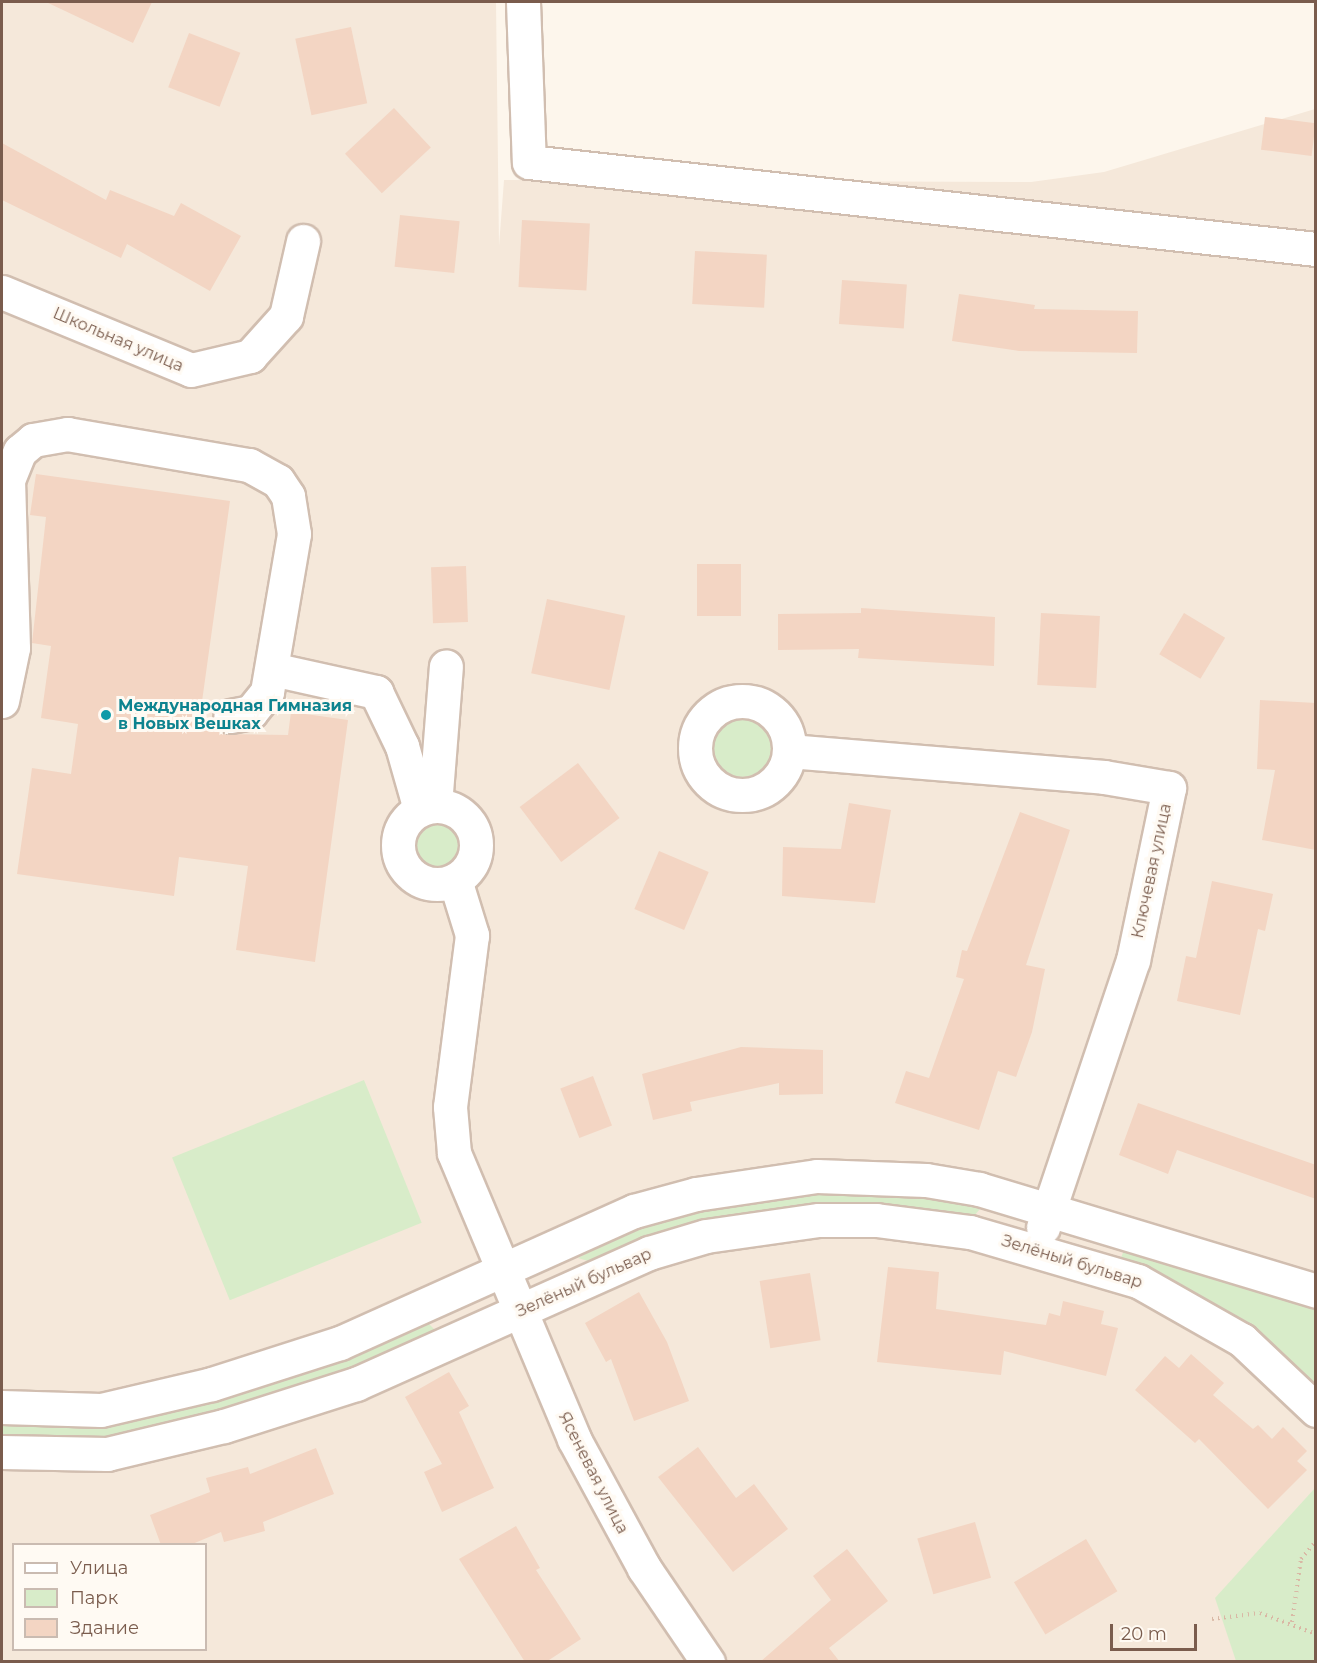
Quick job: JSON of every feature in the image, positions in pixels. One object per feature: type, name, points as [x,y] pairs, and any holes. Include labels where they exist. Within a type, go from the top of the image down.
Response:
[{"type":"street","points":[[523,2],[529,162],[1316,249]]},
{"type":"street","name":"Школьная улица","points":[[2,292],[190,370],[250,356],[286,316],[303,241]]},
{"type":"street","points":[[2,701],[13,648],[8,480],[20,451],[46,434],[231,461],[278,481],[288,496],[294,534],[272,669],[261,705],[230,716]]},
{"type":"street","points":[[427,807],[464,815],[477,842],[467,871],[455,880],[425,882],[402,862],[400,832],[427,807],[446,666]]},
{"type":"street","points":[[272,669],[376,692],[402,746],[427,807]]},
{"type":"street","name":"Ключевая улица","points":[[789,752],[1104,777],[1169,788],[1133,960],[1036,1248]]},
{"type":"street","name":"Ясеневая улица","points":[[455,880],[472,935],[450,1129],[501,1271],[606,1504],[708,1662]]},
{"type":"street","points":[[2,1407],[101,1410],[212,1384],[340,1343],[634,1212],[758,1182],[817,1176],[926,1180],[1050,1207],[1316,1291]]},
{"type":"street","name":"Зелёный бульвар","points":[[2,1452],[107,1454],[224,1426],[356,1384],[649,1253],[764,1226],[819,1220],[921,1224],[1036,1248],[1115,1272],[1174,1298],[1242,1340],[1316,1410]]},
{"type":"path","points":[[1292,1622],[1301,1559],[1316,1541]]},
{"type":"path","points":[[1212,1619],[1252,1613],[1292,1622],[1316,1634]]},
{"type":"shaded area","points":[[2,2],[496,2],[499,246],[504,180],[1031,182],[1104,172],[1315,109],[1315,1661],[2,1662]]},
{"type":"green space","points":[[742,719],[753,721],[766,732],[771,748],[769,759],[758,772],[742,777],[731,775],[718,764],[713,748],[715,737],[726,724]]},
{"type":"green space","points":[[438,819],[448,821],[456,827],[462,835],[464,845],[462,855],[456,863],[448,869],[438,871],[428,869],[420,863],[414,855],[412,845],[414,835],[420,827],[428,821]]},
{"type":"green space","points":[[364,1080],[422,1223],[230,1300],[172,1158]]},
{"type":"green space","points":[[818,1192],[924,1195],[980,1209],[973,1217],[876,1205],[761,1211],[643,1239],[588,1261],[578,1258],[639,1226],[700,1209]]},
{"type":"green space","points":[[1125,1247],[1315,1305],[1315,1389],[1250,1329],[1181,1285],[1121,1258]]},
{"type":"green space","points":[[428,1323],[436,1331],[350,1369],[220,1411],[105,1438],[2,1437],[2,1423],[103,1425],[216,1399],[346,1357]]},
{"type":"green space","points":[[1315,1488],[1315,1661],[1236,1661],[1215,1598]]},
{"type":"building","points":[[46,2],[152,2],[133,43]]},
{"type":"building","points":[[351,27],[367,103],[311,115],[295,39]]},
{"type":"building","points":[[189,33],[240,53],[220,107],[168,87]]},
{"type":"building","points":[[394,108],[431,147],[382,193],[345,154]]},
{"type":"building","points":[[1265,117],[1316,123],[1312,156],[1261,150]]},
{"type":"building","points":[[2,143],[106,200],[110,190],[174,216],[181,203],[241,236],[210,291],[127,244],[121,258],[2,200]]},
{"type":"building","points":[[400,215],[460,221],[454,273],[395,267]]},
{"type":"building","points":[[522,220],[590,224],[586,290],[518,287]]},
{"type":"building","points":[[695,251],[767,255],[764,308],[692,304]]},
{"type":"building","points":[[842,280],[907,285],[904,328],[839,324]]},
{"type":"building","points":[[959,294],[1035,305],[1034,309],[1138,311],[1137,353],[1019,351],[952,341]]},
{"type":"building","name":"Международная Гимназия в Новых Вешках","points":[[36,474],[230,501],[199,723],[224,734],[288,735],[291,712],[348,720],[315,962],[236,950],[248,866],[179,857],[174,896],[17,874],[32,768],[71,774],[78,724],[41,718],[51,646],[32,643],[46,517],[30,515]]},
{"type":"building","points":[[697,564],[741,564],[741,616],[697,616]]},
{"type":"building","points":[[466,566],[468,622],[433,623],[431,567]]},
{"type":"building","points":[[547,599],[625,616],[609,690],[531,673]]},
{"type":"building","points":[[861,608],[995,617],[994,666],[858,658],[859,649],[778,650],[778,614],[861,613]]},
{"type":"building","points":[[1041,613],[1100,616],[1096,688],[1037,685]]},
{"type":"building","points":[[1184,613],[1225,638],[1200,679],[1159,654]]},
{"type":"building","points":[[1260,700],[1316,703],[1316,850],[1262,840],[1275,770],[1257,769]]},
{"type":"building","points":[[578,763],[620,818],[561,862],[520,807]]},
{"type":"building","points":[[849,803],[891,810],[875,903],[782,896],[783,847],[841,849]]},
{"type":"building","points":[[1020,812],[1070,830],[1026,965],[1045,969],[1032,1032],[1016,1077],[998,1071],[979,1130],[895,1103],[906,1071],[929,1078],[964,979],[956,977],[962,950],[967,951]]},
{"type":"building","points":[[659,851],[709,872],[684,930],[634,909]]},
{"type":"building","points":[[1212,881],[1273,894],[1265,931],[1258,929],[1240,1015],[1177,1001],[1186,956],[1196,958]]},
{"type":"building","points":[[741,1047],[823,1050],[823,1094],[779,1095],[779,1083],[690,1102],[692,1111],[653,1120],[642,1074]]},
{"type":"building","points":[[593,1076],[612,1125],[579,1138],[560,1089]]},
{"type":"building","points":[[1138,1103],[1316,1165],[1316,1199],[1177,1150],[1168,1174],[1119,1155]]},
{"type":"building","points":[[888,1267],[939,1272],[936,1309],[1046,1325],[1049,1313],[1060,1316],[1063,1301],[1104,1311],[1101,1324],[1118,1328],[1106,1376],[1004,1351],[1001,1375],[877,1362]]},
{"type":"building","points":[[810,1273],[821,1340],[770,1348],[760,1281]]},
{"type":"building","points":[[639,1292],[667,1342],[689,1401],[634,1421],[611,1359],[606,1362],[585,1323]]},
{"type":"building","points":[[1191,1354],[1224,1383],[1213,1395],[1253,1429],[1258,1425],[1272,1439],[1283,1427],[1307,1451],[1297,1461],[1307,1470],[1268,1509],[1199,1439],[1195,1443],[1135,1390],[1165,1356],[1179,1368]]},
{"type":"building","points":[[449,1372],[469,1406],[459,1412],[494,1488],[442,1512],[424,1472],[442,1464],[405,1397]]},
{"type":"building","points":[[698,1447],[736,1498],[754,1484],[788,1529],[733,1572],[658,1477]]},
{"type":"building","points":[[316,1448],[334,1494],[263,1522],[265,1531],[224,1542],[221,1532],[195,1543],[160,1543],[150,1515],[210,1492],[206,1478],[248,1467],[250,1474]]},
{"type":"building","points":[[975,1522],[991,1578],[933,1594],[917,1539]]},
{"type":"building","points":[[516,1526],[540,1568],[536,1570],[581,1639],[546,1662],[525,1662],[459,1559]]},
{"type":"building","points":[[1086,1539],[1117,1591],[1045,1635],[1014,1582]]},
{"type":"building","points":[[847,1549],[888,1601],[829,1648],[840,1662],[760,1662],[831,1600],[813,1576]]},
{"type":"place","name":"Международная Гимназия в Новых Вешках","points":[[106,715]]}]
